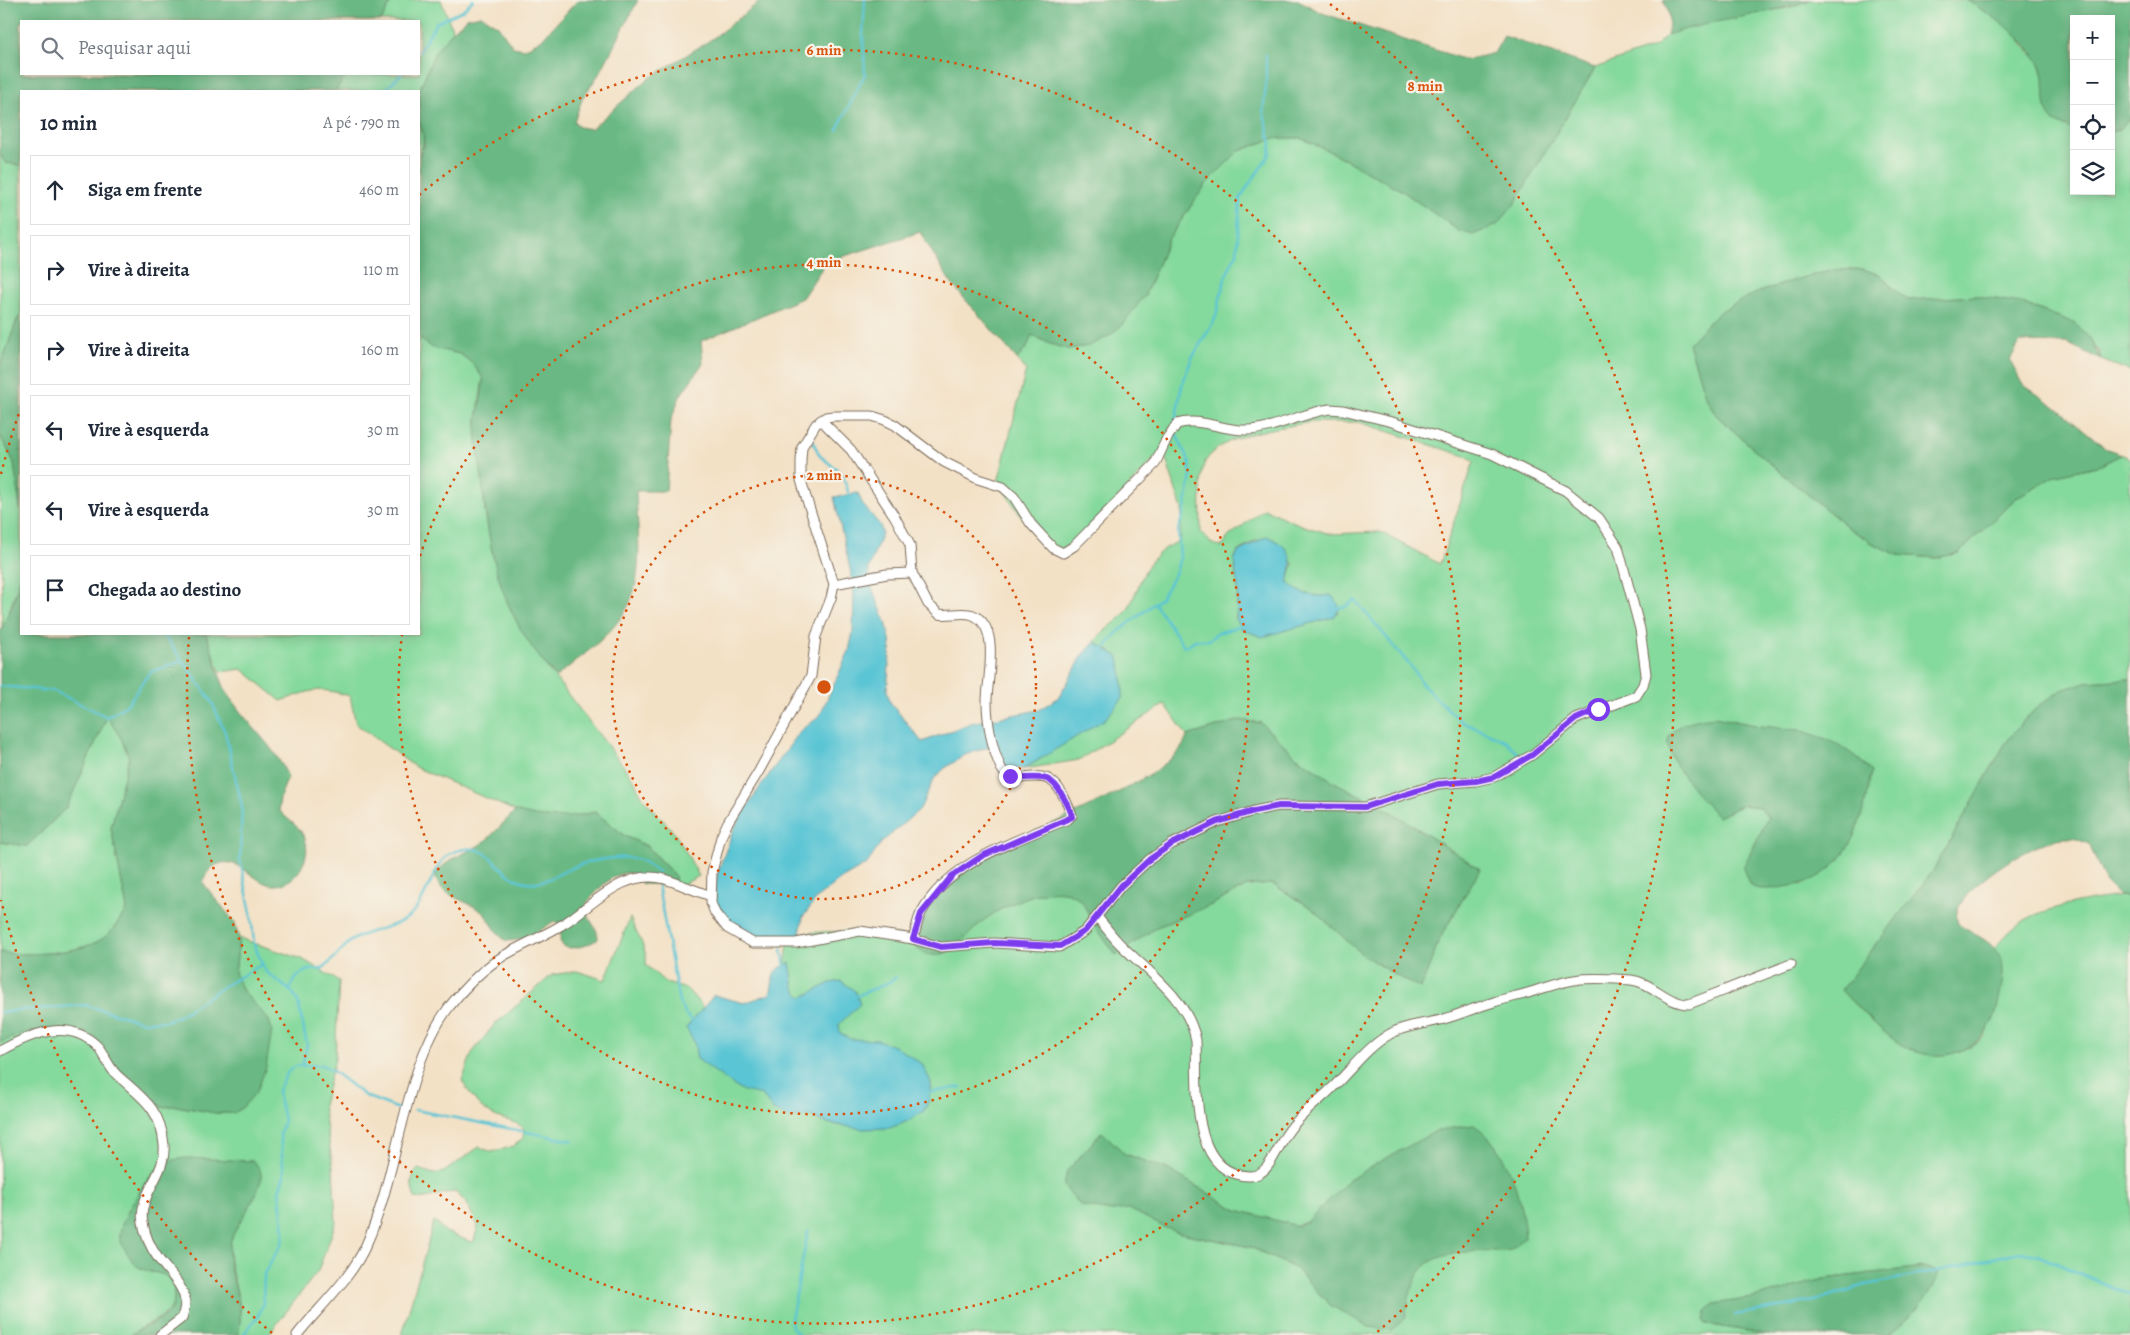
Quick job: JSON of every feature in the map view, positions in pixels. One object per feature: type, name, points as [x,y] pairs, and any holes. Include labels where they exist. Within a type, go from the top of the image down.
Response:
[{"type":"street","points":[[1330,409],[1343,410],[1392,422],[1492,454],[1566,491],[1599,518],[1618,548],[1640,629],[1646,674],[1643,685],[1636,696],[1576,719],[1532,755],[1494,777],[1476,781],[1438,784],[1365,807],[1279,806],[1217,822],[1172,844],[1150,859],[1121,886],[1085,931],[1060,946],[994,943],[941,947],[913,939],[860,931],[796,943],[753,943],[727,928],[716,913],[711,896],[712,872],[721,837],[811,676],[816,636],[831,598],[834,584],[801,480],[802,447],[820,420],[833,416],[872,416],[895,425],[944,462],[1008,491],[1031,524],[1053,548],[1063,553],[1074,546],[1152,468],[1167,438],[1177,424],[1201,423],[1246,430],[1263,428],[1330,409]]},
{"type":"street","points":[[820,420],[851,450],[895,517],[910,545],[912,573],[928,604],[939,614],[973,615],[985,625],[990,651],[988,718],[1001,768],[1010,776],[1018,779],[1036,777],[1051,780],[1059,789],[1072,815],[1068,820],[982,856],[952,876],[921,914],[913,939]]},
{"type":"street","points":[[834,584],[875,578],[887,574],[912,573]]},
{"type":"street","points":[[297,1335],[357,1263],[366,1245],[385,1195],[413,1088],[427,1048],[449,1007],[463,991],[504,956],[565,922],[623,882],[635,878],[664,879],[711,896]]},
{"type":"street","points":[[1097,917],[1122,946],[1166,987],[1188,1016],[1194,1028],[1196,1040],[1200,1122],[1204,1142],[1222,1169],[1250,1176],[1259,1174],[1266,1167],[1284,1138],[1299,1119],[1371,1048],[1396,1031],[1576,979],[1632,980],[1644,984],[1657,993],[1682,1004],[1689,1004],[1791,964]]},
{"type":"street","points":[[0,1051],[29,1035],[43,1031],[67,1031],[79,1035],[98,1048],[112,1070],[140,1093],[152,1108],[162,1131],[164,1158],[158,1176],[145,1200],[141,1212],[143,1222],[158,1258],[178,1285],[185,1303],[182,1318],[160,1335]]},
{"type":"green space","points":[[0,0],[392,0],[382,20],[20,20],[20,75],[347,75],[336,90],[20,90],[20,165],[6,163],[0,155]]},
{"type":"green space","points":[[392,0],[441,0],[453,31],[435,52],[419,90],[336,90],[347,75],[420,75],[420,20],[382,20]]},
{"type":"green space","points":[[578,0],[638,0],[601,71],[583,97],[574,121],[579,127],[591,129],[648,79],[712,39],[762,0],[1298,0],[1322,13],[1466,60],[1494,53],[1504,36],[1595,68],[1514,205],[1497,225],[1473,235],[1459,231],[1401,190],[1301,138],[1275,138],[1239,151],[1206,184],[1169,238],[1145,295],[1122,325],[1109,336],[1089,346],[1068,349],[1050,344],[1032,335],[1027,347],[1017,359],[951,283],[920,232],[826,262],[802,298],[701,341],[703,363],[680,396],[671,420],[666,491],[636,491],[638,564],[637,578],[628,606],[622,617],[605,636],[556,677],[522,632],[510,609],[494,561],[476,434],[483,378],[472,363],[460,354],[433,348],[420,339],[420,154],[424,145],[420,124],[419,90],[435,52],[467,18],[481,15],[498,26],[513,47],[524,49],[541,40]]},
{"type":"green space","points":[[1663,0],[1810,0],[1667,35],[1669,17]]},
{"type":"green space","points":[[1810,0],[1966,0],[2006,24],[2040,63],[2045,79],[2045,96],[2055,121],[2070,128],[2070,195],[2115,195],[2115,131],[2120,129],[2130,117],[2130,371],[2101,360],[2099,352],[2076,324],[2059,317],[2021,303],[1976,296],[1908,300],[1898,293],[1881,275],[1862,269],[1834,270],[1758,292],[1689,343],[1705,396],[1717,416],[1772,465],[1849,528],[1872,543],[1898,555],[1936,558],[1959,553],[2017,497],[2056,475],[2101,465],[2122,454],[2130,458],[2130,679],[2086,682],[2040,705],[2024,720],[2005,744],[1933,871],[1841,990],[1880,1028],[1894,1039],[1910,1047],[1926,1052],[1943,1053],[1966,1049],[1981,1039],[1988,1029],[1999,954],[1994,949],[2010,931],[2022,922],[2043,912],[2090,901],[2130,896],[2130,1335],[1888,1335],[1927,1297],[1924,1267],[1824,1279],[1753,1298],[1714,1304],[1706,1324],[1769,1335],[402,1335],[434,1221],[446,1232],[471,1242],[474,1241],[478,1226],[466,1202],[455,1192],[419,1199],[415,1198],[412,1183],[415,1172],[418,1169],[434,1174],[444,1172],[479,1147],[492,1152],[514,1146],[523,1138],[524,1129],[517,1124],[484,1110],[462,1081],[472,1053],[494,1025],[552,975],[577,971],[605,980],[630,918],[643,947],[646,965],[666,983],[687,989],[710,1015],[781,1004],[788,942],[800,933],[849,931],[908,936],[912,945],[928,954],[979,921],[1000,910],[1041,893],[1060,891],[1075,896],[1081,902],[1116,955],[1157,927],[1209,906],[1247,886],[1273,884],[1310,907],[1363,955],[1404,980],[1421,987],[1439,940],[1480,869],[1390,811],[1334,782],[1297,757],[1261,723],[1240,720],[1187,736],[1165,704],[1079,760],[1024,769],[1047,755],[1119,657],[1095,642],[1102,633],[1127,611],[1147,567],[1157,555],[1180,541],[1182,509],[1163,450],[1080,539],[1055,553],[1031,530],[998,482],[1026,370],[1017,359],[1027,347],[1032,334],[1050,344],[1068,349],[1089,346],[1145,295],[1169,238],[1206,184],[1239,151],[1275,138],[1301,138],[1401,190],[1459,231],[1585,84],[1595,68],[1654,47],[1667,35],[1676,31],[1752,13],[1788,8]],"holes":[[[1311,422],[1359,422],[1468,457],[1474,461],[1440,564],[1380,532],[1330,534],[1301,525],[1264,509],[1227,538],[1222,547],[1211,543],[1201,532],[1203,468],[1213,452],[1224,444],[1253,433]],[[1257,540],[1293,563],[1288,582],[1293,588],[1302,593],[1324,597],[1339,609],[1338,613],[1318,621],[1242,629],[1236,620],[1238,588],[1234,560],[1238,551]],[[1714,717],[1760,726],[1800,730],[1840,859],[1802,885],[1743,868],[1768,818],[1760,807],[1742,805],[1718,817]],[[1101,1132],[1125,1154],[1167,1169],[1237,1210],[1293,1226],[1307,1222],[1349,1180],[1509,1250],[1463,1251],[1440,1256],[1429,1261],[1421,1268],[1414,1279],[1405,1319],[1330,1305],[1295,1268],[1250,1247],[1181,1233],[1166,1228],[1129,1208],[1112,1211],[1081,1206],[1076,1163]]]},
{"type":"green space","points":[[1966,0],[2130,0],[2130,117],[2120,129],[2115,131],[2115,15],[2070,15],[2070,128],[2053,120],[2049,114],[2045,100],[2044,76],[2039,62],[2032,52],[2006,26]]},
{"type":"green space","points":[[420,124],[423,139],[420,153]]},
{"type":"green space","points":[[0,155],[6,163],[20,165],[20,316],[0,367]]},
{"type":"green space","points":[[1862,269],[1881,275],[1898,293],[1908,300],[1976,296],[2021,303],[2076,324],[2090,339],[2101,360],[2067,343],[2020,342],[2010,360],[2022,384],[2056,407],[2107,449],[2122,454],[2101,465],[2056,475],[2017,497],[1959,553],[1936,558],[1898,555],[1872,543],[1849,528],[1772,465],[1717,416],[1705,396],[1689,343],[1719,312],[1758,292],[1834,270]]},
{"type":"green space","points":[[20,316],[20,508],[14,462],[0,435],[0,367]]},
{"type":"green space","points":[[420,339],[433,348],[460,354],[472,363],[483,378],[477,419],[485,512],[493,557],[546,666],[635,781],[647,803],[670,827],[699,876],[676,888],[674,875],[647,846],[625,836],[595,812],[569,818],[536,817],[515,811],[415,767],[356,724],[350,696],[322,690],[300,694],[281,701],[242,669],[220,672],[206,635],[420,635]]},
{"type":"green space","points":[[0,435],[14,462],[20,508],[20,580],[2,632]]},
{"type":"green space","points":[[20,580],[20,635],[206,635],[225,689],[232,701],[275,753],[288,777],[280,797],[279,810],[303,835],[307,852],[305,860],[296,875],[289,881],[272,885],[265,883],[236,865],[221,863],[209,870],[203,883],[235,923],[239,938],[235,973],[243,991],[269,1020],[272,1030],[266,1067],[257,1091],[243,1107],[234,1113],[216,1113],[176,1106],[162,1107],[139,1097],[104,1054],[70,1031],[30,1032],[0,1042],[0,952],[24,954],[52,953],[92,944],[110,933],[127,909],[111,828],[129,757],[121,738],[107,717],[66,808],[27,846],[0,842],[0,632],[11,609]]},
{"type":"green space","points":[[2130,679],[2130,896],[2119,896],[2106,883],[2089,844],[2075,839],[2057,839],[2041,844],[2005,863],[1973,888],[1962,901],[1957,912],[1958,924],[1991,945],[1999,955],[2003,967],[2002,985],[1993,1020],[1984,1034],[1973,1044],[1960,1051],[1946,1055],[1930,1055],[1900,1044],[1876,1025],[1841,990],[1933,871],[2005,744],[2024,720],[2040,705],[2061,690],[2086,682]]},
{"type":"green space","points":[[107,716],[121,738],[129,757],[111,828],[127,909],[110,933],[92,944],[52,953],[24,954],[0,952],[0,842],[27,846],[66,808]]},
{"type":"green space","points":[[1714,717],[1760,726],[1800,730],[1829,740],[1856,756],[1871,772],[1862,812],[1848,848],[1837,862],[1823,874],[1805,882],[1784,887],[1762,889],[1750,886],[1743,868],[1768,818],[1760,807],[1742,805],[1718,817],[1677,767],[1668,745],[1669,737],[1677,727],[1689,722]]},
{"type":"green space","points":[[1240,720],[1261,723],[1297,757],[1334,782],[1390,811],[1480,869],[1439,940],[1421,988],[1363,955],[1310,907],[1272,884],[1247,886],[1209,906],[1157,927],[1116,955],[1081,902],[1075,896],[1065,892],[1042,893],[1030,896],[995,912],[945,953],[933,955],[924,953],[910,940],[908,936],[923,906],[959,872],[981,858],[1085,809],[1153,772],[1176,754],[1187,736]]},
{"type":"green space","points":[[515,811],[555,818],[595,812],[625,836],[646,846],[675,876],[676,884],[642,884],[638,875],[630,873],[623,873],[609,880],[586,904],[586,912],[597,931],[598,939],[586,945],[572,948],[564,947],[560,941],[561,924],[554,921],[538,932],[526,937],[506,941],[482,912],[448,893],[442,888],[435,875],[446,864],[484,842]]},
{"type":"green space","points":[[239,938],[302,959],[339,981],[335,1059],[323,1105],[333,1167],[336,1222],[318,1271],[268,1335],[237,1335],[240,1324],[240,1312],[231,1268],[230,1245],[236,1227],[254,1197],[149,1272],[164,1274],[173,1282],[175,1296],[173,1305],[162,1316],[131,1335],[0,1335],[0,1042],[30,1032],[70,1031],[88,1042],[162,1107],[176,1106],[216,1113],[234,1113],[243,991],[235,973]]},
{"type":"green space","points":[[1474,1125],[1486,1134],[1496,1146],[1511,1175],[1521,1207],[1525,1238],[1509,1250],[1463,1252],[1436,1259],[1426,1265],[1413,1285],[1405,1319],[1391,1330],[1369,1327],[1330,1305],[1295,1268],[1251,1247],[1181,1233],[1166,1228],[1129,1209],[1112,1211],[1081,1206],[1064,1186],[1067,1171],[1102,1132],[1125,1154],[1167,1169],[1237,1210],[1298,1226],[1307,1222],[1349,1180],[1381,1161],[1438,1130]]},
{"type":"green space","points":[[187,1158],[253,1161],[260,1170],[261,1178],[255,1197],[232,1236],[230,1244],[230,1267],[240,1312],[240,1324],[237,1335],[131,1335],[158,1320],[169,1311],[173,1305],[173,1286],[170,1279],[164,1275],[143,1270],[137,1266],[120,1239],[120,1232],[127,1212],[140,1190],[154,1172],[169,1161]]},
{"type":"green space","points":[[1924,1267],[1939,1272],[1936,1281],[1919,1307],[1888,1335],[1769,1335],[1706,1324],[1704,1321],[1706,1311],[1714,1304],[1753,1298],[1824,1279]]},
{"type":"water","points":[[858,493],[863,505],[880,525],[882,533],[869,568],[869,581],[886,622],[891,643],[887,690],[890,702],[922,742],[971,723],[1039,710],[1059,697],[1083,655],[1095,642],[1119,657],[1123,698],[1105,719],[1024,769],[1007,767],[996,748],[985,748],[965,755],[945,768],[934,779],[920,809],[881,843],[867,864],[841,879],[817,898],[803,917],[800,933],[791,940],[759,941],[721,916],[714,901],[717,874],[735,826],[801,730],[819,717],[849,651],[853,632],[854,587],[834,497]]},
{"type":"water","points":[[1267,536],[1286,549],[1289,554],[1291,566],[1288,582],[1296,590],[1307,594],[1331,595],[1338,603],[1339,610],[1334,617],[1262,637],[1242,629],[1236,621],[1238,588],[1234,560],[1238,552]]},
{"type":"water","points":[[790,963],[794,987],[803,997],[830,983],[841,981],[855,991],[860,1004],[839,1024],[840,1033],[850,1039],[878,1040],[896,1047],[922,1064],[931,1082],[929,1100],[924,1111],[908,1121],[890,1128],[863,1129],[826,1123],[810,1116],[789,1118],[773,1110],[762,1095],[740,1090],[697,1059],[694,1042],[686,1028],[714,995],[744,1003],[770,994],[774,975],[778,969]]},
{"type":"waterway","points":[[420,50],[436,23],[463,10],[473,0]]},
{"type":"waterway","points":[[837,130],[865,74],[863,34],[865,0]]},
{"type":"waterway","points":[[1175,422],[1182,385],[1192,358],[1215,319],[1226,275],[1237,253],[1240,198],[1270,154],[1271,143],[1263,110],[1266,86],[1266,55]]},
{"type":"waterway","points":[[385,90],[400,75]]},
{"type":"waterway","points":[[1103,650],[1118,632],[1161,598],[1176,572],[1180,557],[1178,530],[1185,509],[1191,476],[1189,461],[1176,434]]},
{"type":"waterway","points":[[811,438],[820,456],[839,471],[850,497]]},
{"type":"waterway","points":[[1336,608],[1345,607],[1355,600],[1413,669],[1422,684],[1440,702],[1462,722],[1506,741],[1519,755]]},
{"type":"waterway","points":[[1155,604],[1185,647],[1195,640],[1209,640],[1218,633],[1243,625]]},
{"type":"waterway","points":[[164,635],[211,700],[225,732],[242,806],[240,860],[251,913],[254,944],[265,971],[293,993],[298,1002],[307,1045],[302,1066]]},
{"type":"waterway","points":[[0,686],[54,691],[107,717],[127,705],[150,672],[182,661]]},
{"type":"waterway","points":[[289,990],[299,975],[305,971],[324,967],[351,941],[407,918],[421,901],[441,863],[454,852],[467,849],[485,853],[505,872],[522,881],[533,883],[582,864],[614,858],[634,858],[644,862],[658,872]]},
{"type":"waterway","points":[[658,886],[679,1002],[686,1015],[694,1023]]},
{"type":"waterway","points":[[782,948],[785,968]]},
{"type":"waterway","points":[[0,1012],[85,1005],[144,1022],[166,1021],[179,1016],[224,986],[261,965]]},
{"type":"waterway","points":[[854,998],[886,984],[896,977]]},
{"type":"waterway","points":[[243,1335],[258,1316],[263,1304],[264,1274],[282,1243],[284,1232],[279,1191],[284,1176],[280,1134],[284,1120],[278,1093],[289,1070],[296,1066],[322,1065],[333,1071],[365,1096],[399,1109]]},
{"type":"waterway","points":[[927,1093],[961,1087]]},
{"type":"waterway","points":[[415,1110],[573,1141]]},
{"type":"waterway","points":[[799,1335],[792,1327],[791,1320],[808,1231]]},
{"type":"waterway","points":[[1735,1315],[1814,1301],[1865,1285],[1934,1272],[2019,1252],[2037,1255],[2130,1295]]},
{"type":"route","points":[[1010,776],[1018,779],[1036,777],[1051,780],[1059,789],[1072,817],[982,856],[952,876],[921,914],[913,939],[931,946],[941,947],[994,943],[1049,948],[1060,946],[1070,942],[1085,931],[1107,906],[1121,886],[1150,859],[1172,844],[1217,822],[1279,806],[1352,809],[1365,807],[1438,784],[1476,781],[1494,777],[1532,755],[1576,719],[1598,709]]}]
